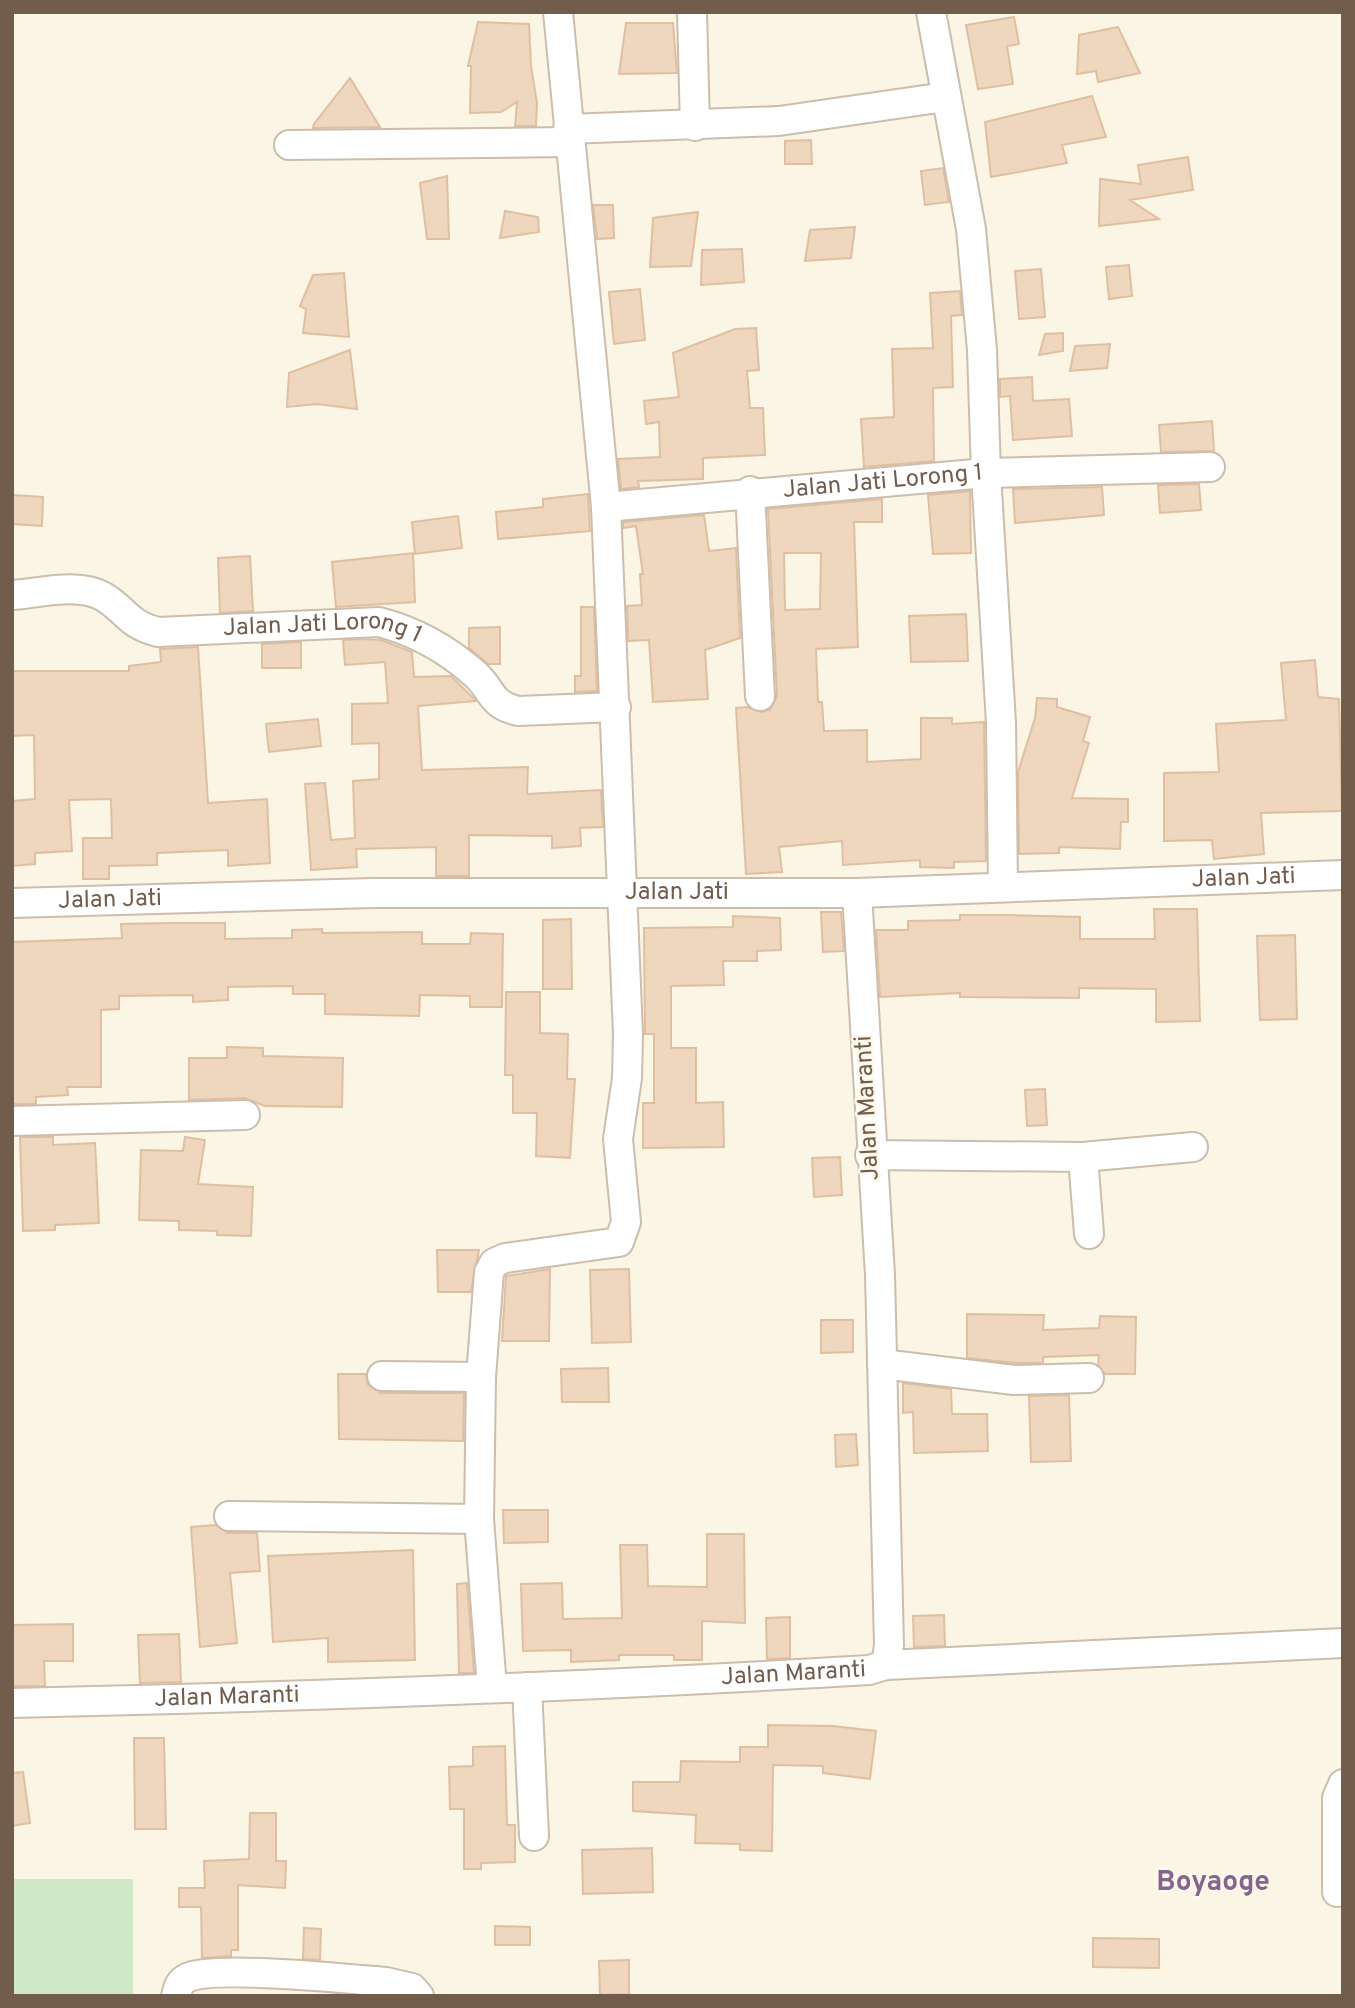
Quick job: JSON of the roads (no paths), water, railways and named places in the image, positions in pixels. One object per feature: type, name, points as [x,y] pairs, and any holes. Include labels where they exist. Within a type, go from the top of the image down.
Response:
[{"type":"street","points":[[492,1688],[479,1519],[485,1295],[494,1263],[505,1258],[609,1246],[619,1242],[624,1236],[626,1222],[618,1139],[627,1078],[628,1034],[606,507],[558,12]]},
{"type":"street","points":[[692,12],[695,126]]},
{"type":"street","points":[[931,12],[971,229],[982,350],[986,473],[1210,467]]},
{"type":"street","points":[[289,145],[569,135],[779,121],[945,97]]},
{"type":"street","name":"Jalan Jati Lorong 1","points":[[606,507],[750,491],[986,473],[1001,723],[1003,887]]},
{"type":"street","points":[[750,491],[760,696]]},
{"type":"street","name":"Jalan Jati Lorong 1","points":[[12,595],[75,589],[93,592],[106,598],[141,628],[158,632],[379,622],[410,632],[450,654],[484,683],[491,697],[502,707],[518,711],[616,707]]},
{"type":"street","name":"Jalan Jati","points":[[12,903],[373,893],[857,893],[1343,875]]},
{"type":"street","name":"Jalan Maranti","points":[[12,1703],[301,1697],[869,1671],[886,1665],[889,1658],[880,1275],[870,1155],[857,893]]},
{"type":"street","points":[[12,1121],[245,1115]]},
{"type":"street","points":[[870,1155],[1083,1157],[1193,1147]]},
{"type":"street","points":[[1083,1157],[1089,1234]]},
{"type":"street","points":[[882,1364],[1014,1380],[1089,1378]]},
{"type":"street","points":[[382,1376],[481,1377]]},
{"type":"street","points":[[229,1516],[479,1519]]},
{"type":"street","points":[[886,1665],[1343,1643]]},
{"type":"street","points":[[527,1687],[534,1836]]},
{"type":"street","points":[[1337,1892],[1337,1798],[1343,1784]]},
{"type":"street","points":[[176,1996],[179,1984],[186,1979],[216,1973],[386,1982],[412,1987],[419,1996]]},
{"type":"district","name":"Boyaoge","points":[[1213,1883]]}]
